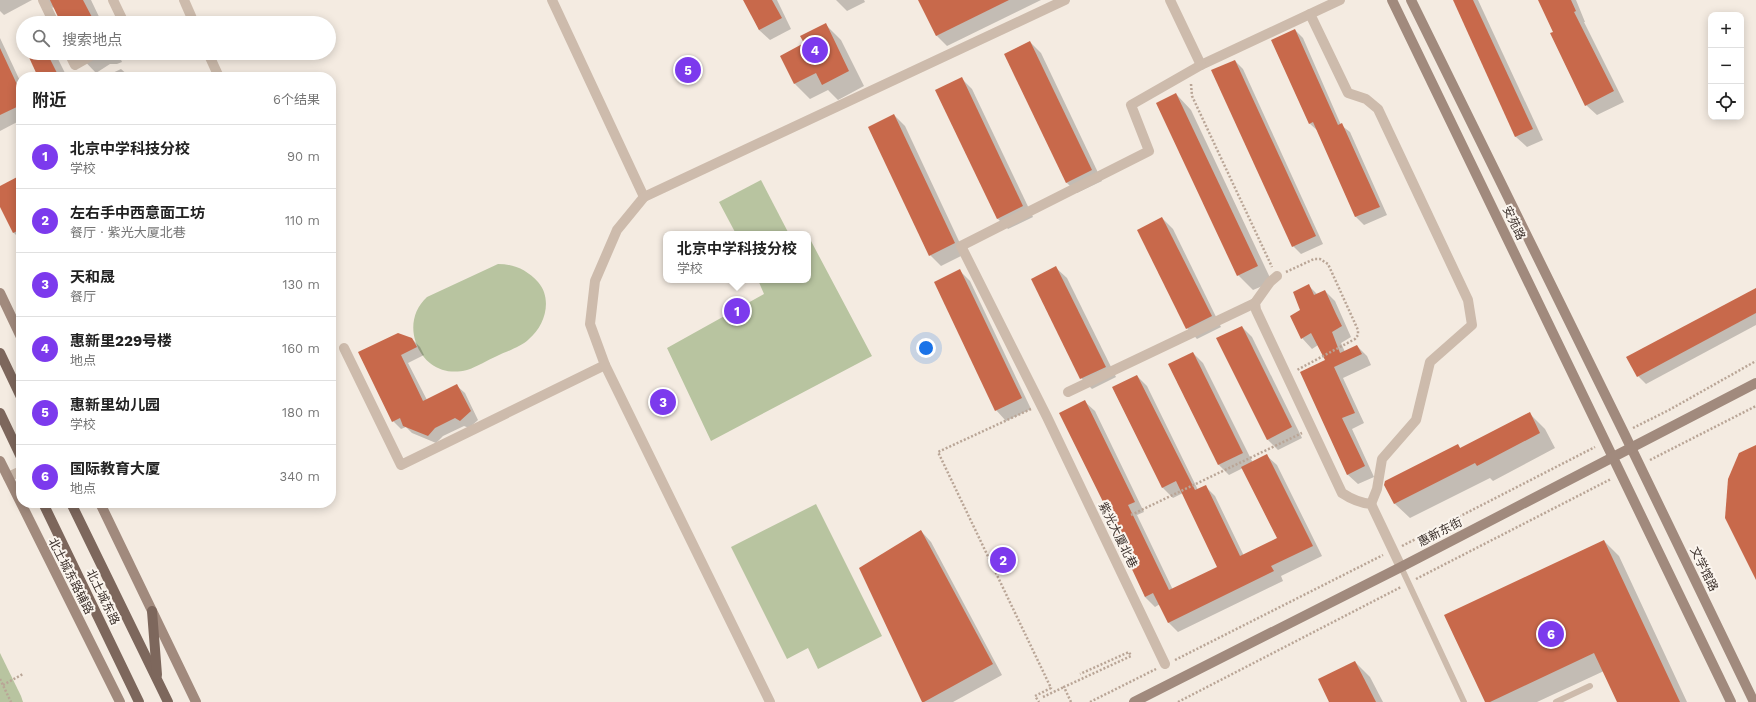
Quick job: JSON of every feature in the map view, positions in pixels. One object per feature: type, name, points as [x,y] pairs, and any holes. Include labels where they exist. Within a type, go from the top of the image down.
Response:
[{"type":"main road","name":"安苑路","points":[[1392,0],[1613,457]]},
{"type":"main road","name":"安苑路","points":[[1411,0],[1631,448]]},
{"type":"main road","points":[[0,293],[16,327]]},
{"type":"main road","points":[[0,353],[16,387]]},
{"type":"main road","name":"惠新东街","points":[[1134,702],[1401,567],[1756,383]]},
{"type":"main road","points":[[0,413],[16,447]]},
{"type":"main road","name":"文学馆路","points":[[1631,448],[1754,702]]},
{"type":"main road","points":[[1613,457],[1731,702]]},
{"type":"main road","name":"北土城东路辅路","points":[[0,461],[16,493]]},
{"type":"main road","name":"北土城东路辅路","points":[[23,508],[120,702]]},
{"type":"main road","name":"北土城东路","points":[[45,508],[139,702]]},
{"type":"main road","name":"北土城东路","points":[[73,508],[168,702]]},
{"type":"main road","points":[[102,508],[196,702]]},
{"type":"main road","points":[[152,611],[158,681]]},
{"type":"street","points":[[43,0],[51,16]]},
{"type":"street","points":[[113,0],[121,16]]},
{"type":"street","points":[[184,0],[191,16]]},
{"type":"street","points":[[552,0],[644,197]]},
{"type":"street","points":[[770,702],[605,365],[590,324],[595,281],[617,230],[644,197],[1064,0]]},
{"type":"street","points":[[1170,0],[1201,65],[1340,0]]},
{"type":"street","points":[[1310,14],[1348,93],[1366,99],[1378,109],[1468,300],[1472,325],[1430,362],[1416,420],[1382,459],[1377,489],[1371,504],[1401,567]]},
{"type":"street","points":[[72,60],[74,65],[83,60]]},
{"type":"street","points":[[211,60],[217,72]]},
{"type":"street","name":"紫光大厦北巷","points":[[1165,664],[1047,417],[961,246],[1149,152],[1131,105],[1201,65]]},
{"type":"street","points":[[1068,392],[1255,303],[1270,282],[1277,276]]},
{"type":"street","points":[[1255,303],[1256,310],[1342,493],[1363,503],[1371,504]]},
{"type":"street","points":[[344,348],[401,464],[605,365]]},
{"type":"street","points":[[8,477],[16,473]]},
{"type":"lane","points":[[1401,567],[1464,702]]},
{"type":"lane","points":[[1556,702],[1590,686]]},
{"type":"path","points":[[1201,65],[1193,73],[1191,84],[1192,96],[1277,276],[1314,259],[1320,259],[1328,264],[1358,330],[1356,339],[1297,370],[1289,381]]},
{"type":"path","points":[[1624,432],[1669,410],[1756,361]]},
{"type":"path","points":[[1038,702],[1035,696],[1051,688],[938,452],[1040,404]]},
{"type":"path","points":[[1640,465],[1756,406]]},
{"type":"path","points":[[1132,515],[1312,428]]},
{"type":"path","points":[[1090,702],[1606,441]]},
{"type":"path","points":[[1178,702],[1621,474]]},
{"type":"path","points":[[1043,697],[1131,656],[1129,652],[1080,674]]},
{"type":"path","points":[[3,684],[23,674]]},
{"type":"path","points":[[0,679],[11,702]]},
{"type":"path","points":[[1064,687],[1072,702]]},
{"type":"green space","points":[[761,180],[787,231],[734,231],[719,202]]},
{"type":"green space","points":[[811,241],[872,356],[711,441],[667,348],[764,294],[759,283],[811,283]]},
{"type":"green space","points":[[498,264],[520,268],[534,278],[543,289],[546,304],[545,312],[543,320],[535,334],[526,342],[514,349],[471,369],[450,371],[436,367],[424,357],[414,337],[414,318],[419,307],[427,297]]},
{"type":"green space","points":[[816,504],[882,636],[818,669],[808,648],[787,659],[731,547]]},
{"type":"green space","points":[[0,653],[21,696],[23,702],[0,702]]},
{"type":"building","points":[[50,0],[83,0],[91,16],[58,16]]},
{"type":"building","points":[[743,0],[772,0],[782,18],[759,30]]},
{"type":"building","points":[[918,0],[1009,0],[936,36]]},
{"type":"building","points":[[1453,0],[1473,0],[1533,129],[1515,137]]},
{"type":"building","points":[[1538,0],[1571,0],[1576,11],[1574,12],[1614,91],[1585,106],[1550,33],[1553,32]]},
{"type":"building","points":[[826,23],[849,71],[822,85],[816,73],[794,84],[780,56],[804,43],[800,36]]},
{"type":"building","points":[[1295,29],[1338,125],[1342,123],[1380,207],[1355,217],[1313,122],[1309,124],[1271,40]]},
{"type":"building","points":[[1030,41],[1092,170],[1066,183],[1004,54]]},
{"type":"building","points":[[0,48],[16,82],[16,107],[0,115]]},
{"type":"building","points":[[30,60],[50,60],[56,72],[36,72]]},
{"type":"building","points":[[1235,60],[1316,236],[1292,247],[1211,70]]},
{"type":"building","points":[[962,77],[1023,206],[997,219],[935,90]]},
{"type":"building","points":[[1176,93],[1258,266],[1237,276],[1156,103]]},
{"type":"building","points":[[894,114],[955,243],[929,256],[868,127]]},
{"type":"building","points":[[16,178],[16,232],[13,233],[0,207],[0,186]]},
{"type":"building","points":[[1162,217],[1212,316],[1186,329],[1137,230]]},
{"type":"building","points":[[1056,266],[1106,367],[1080,379],[1031,279]]},
{"type":"building","points":[[960,269],[1022,398],[995,411],[934,282]]},
{"type":"building","points":[[1309,284],[1314,295],[1325,290],[1342,326],[1332,332],[1340,353],[1357,345],[1362,354],[1334,367],[1355,413],[1342,418],[1365,466],[1347,475],[1300,372],[1325,360],[1311,333],[1301,339],[1290,316],[1300,310],[1293,292]]},
{"type":"building","points":[[1756,288],[1756,313],[1637,377],[1626,357]]},
{"type":"building","points":[[1242,326],[1292,427],[1267,440],[1216,338]]},
{"type":"building","points":[[398,333],[412,338],[417,347],[401,355],[423,401],[457,384],[471,411],[460,421],[455,418],[435,428],[428,436],[403,426],[400,418],[392,422],[358,352]]},
{"type":"building","points":[[1193,352],[1243,453],[1218,465],[1168,364]]},
{"type":"building","points":[[1137,375],[1195,490],[1206,485],[1240,556],[1277,538],[1241,467],[1267,454],[1313,546],[1271,566],[1274,571],[1168,623],[1153,593],[1145,597],[1114,531],[1117,530],[1059,413],[1085,400],[1135,502],[1128,505],[1169,590],[1217,567],[1176,481],[1162,488],[1112,387]]},
{"type":"building","points":[[1530,412],[1540,433],[1477,466],[1475,463],[1394,504],[1384,485],[1385,481],[1458,444],[1460,448]]},
{"type":"building","points":[[1756,445],[1756,580],[1725,518],[1728,479],[1739,453]]},
{"type":"building","points":[[921,530],[993,664],[924,702],[922,702],[859,568]]},
{"type":"building","points":[[1604,540],[1680,702],[1617,702],[1594,653],[1490,702],[1485,702],[1444,615]]},
{"type":"building","points":[[1355,661],[1376,702],[1329,702],[1318,679]]},
{"type":"place","name":"惠新里229号楼","points":[[815,50]]},
{"type":"place","name":"惠新里幼儿园","points":[[688,70]]},
{"type":"place","name":"北京中学科技分校","points":[[737,311]]},
{"type":"place","name":"天和晟","points":[[663,402]]},
{"type":"place","name":"左右手中西意面工坊","points":[[1003,560]]},
{"type":"place","name":"国际教育大厦","points":[[1551,634]]}]
